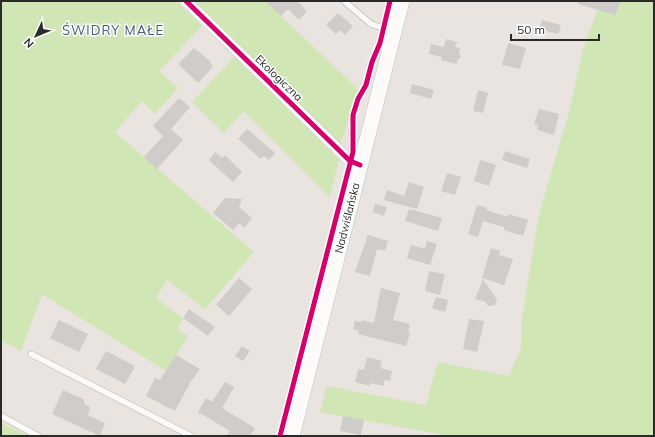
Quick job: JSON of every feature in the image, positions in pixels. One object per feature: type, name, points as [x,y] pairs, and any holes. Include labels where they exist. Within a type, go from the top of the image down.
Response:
[{"type":"main road","name":"Nadwiślańska","points":[[292,436],[402,1]]},
{"type":"street","name":"Ekologiczna","points":[[186,1],[350,161],[360,165]]},
{"type":"lane","points":[[344,1],[367,22],[394,32]]},
{"type":"lane","points":[[31,354],[191,436]]},
{"type":"lane","points":[[1,416],[38,436]]},
{"type":"green space","points":[[1,1],[176,1],[202,26],[159,71],[178,88],[155,114],[142,101],[115,132],[254,252],[205,309],[167,280],[156,298],[183,318],[177,329],[188,336],[166,371],[42,294],[21,351],[1,341]]},
{"type":"green space","points":[[192,1],[265,1],[358,89],[340,146]]},
{"type":"green space","points":[[621,1],[654,1],[654,436],[450,436],[320,412],[327,386],[426,405],[438,362],[509,376],[521,348],[522,318],[539,214],[567,120],[584,46],[598,9],[617,15]]},
{"type":"green space","points":[[234,57],[339,159],[330,197],[244,111],[224,133],[192,102]]},
{"type":"green space","points":[[1,423],[29,436],[1,436]]},
{"type":"building","points":[[265,1],[297,1],[307,11],[299,20],[288,9],[281,16]]},
{"type":"building","points":[[579,1],[621,1],[616,15],[578,4]]},
{"type":"building","points":[[338,13],[353,26],[345,35],[340,30],[336,34],[326,25]]},
{"type":"building","points":[[542,20],[561,25],[558,34],[539,29]]},
{"type":"building","points":[[446,39],[457,42],[455,47],[460,48],[459,53],[461,57],[458,59],[457,64],[441,60],[442,57],[429,54],[431,44],[444,47]]},
{"type":"building","points":[[508,43],[526,48],[520,69],[502,65]]},
{"type":"building","points":[[194,48],[210,61],[213,67],[198,83],[178,64]]},
{"type":"building","points":[[412,84],[434,90],[431,99],[410,93]]},
{"type":"building","points":[[478,90],[488,93],[483,113],[473,111]]},
{"type":"building","points":[[179,98],[190,107],[171,129],[183,140],[157,169],[144,157],[163,136],[153,126]]},
{"type":"building","points":[[539,109],[559,114],[554,135],[537,130],[538,125],[534,124]]},
{"type":"building","points":[[247,129],[275,153],[269,160],[264,156],[261,159],[238,139]]},
{"type":"building","points":[[505,151],[530,159],[527,168],[502,160]]},
{"type":"building","points":[[215,152],[222,158],[225,155],[242,172],[233,182],[209,160]]},
{"type":"building","points":[[480,160],[496,165],[489,186],[474,181]]},
{"type":"building","points":[[447,173],[461,177],[455,195],[441,191]]},
{"type":"building","points":[[409,182],[424,187],[417,209],[384,200],[387,190],[404,196]]},
{"type":"building","points":[[225,198],[242,199],[239,207],[252,218],[244,228],[239,223],[233,230],[213,213]]},
{"type":"building","points":[[375,204],[387,207],[384,216],[373,212]]},
{"type":"building","points":[[477,205],[487,208],[486,210],[508,217],[508,214],[528,220],[523,236],[504,230],[504,227],[483,221],[478,237],[468,234]]},
{"type":"building","points":[[409,209],[442,218],[438,231],[405,221]]},
{"type":"building","points":[[368,235],[388,241],[385,251],[377,249],[370,276],[355,272]]},
{"type":"building","points":[[427,241],[437,244],[430,265],[407,258],[411,245],[425,249]]},
{"type":"building","points":[[491,248],[500,251],[499,255],[513,259],[504,285],[482,278]]},
{"type":"building","points":[[429,271],[445,274],[440,295],[425,291]]},
{"type":"building","points":[[239,278],[252,289],[229,316],[216,305]]},
{"type":"building","points":[[483,279],[497,300],[495,305],[488,306],[485,302],[475,299]]},
{"type":"building","points":[[381,288],[400,293],[393,320],[410,324],[408,332],[410,333],[406,346],[358,334],[359,331],[353,329],[355,321],[361,322],[361,320],[374,323]]},
{"type":"building","points":[[436,297],[448,300],[445,312],[432,308]]},
{"type":"building","points":[[189,309],[215,327],[208,336],[183,318]]},
{"type":"building","points":[[469,319],[484,321],[477,352],[463,349]]},
{"type":"building","points":[[59,320],[88,334],[79,352],[50,338]]},
{"type":"building","points":[[242,346],[250,351],[243,361],[235,356]]},
{"type":"building","points":[[106,351],[135,366],[125,384],[96,369]]},
{"type":"building","points":[[176,355],[200,369],[191,381],[175,411],[146,396],[155,378],[160,380]]},
{"type":"building","points":[[367,357],[382,361],[380,368],[392,371],[390,381],[384,380],[384,386],[370,383],[370,386],[355,382],[358,369],[364,370]]},
{"type":"building","points":[[225,382],[234,387],[222,408],[255,428],[250,436],[227,436],[230,431],[198,412],[206,398],[212,402]]},
{"type":"building","points":[[63,390],[83,399],[85,405],[90,407],[88,415],[105,423],[100,436],[52,414]]},
{"type":"building","points":[[343,416],[364,420],[361,435],[340,431]]},
{"type":"cycle path","points":[[186,1],[350,161],[360,165]]},
{"type":"cycle path","points":[[280,436],[353,152],[353,115],[358,99],[366,85],[372,62],[380,43],[390,1]]},
{"type":"district","name":"ŚWIDRY MAŁE","points":[[113,30]]}]
